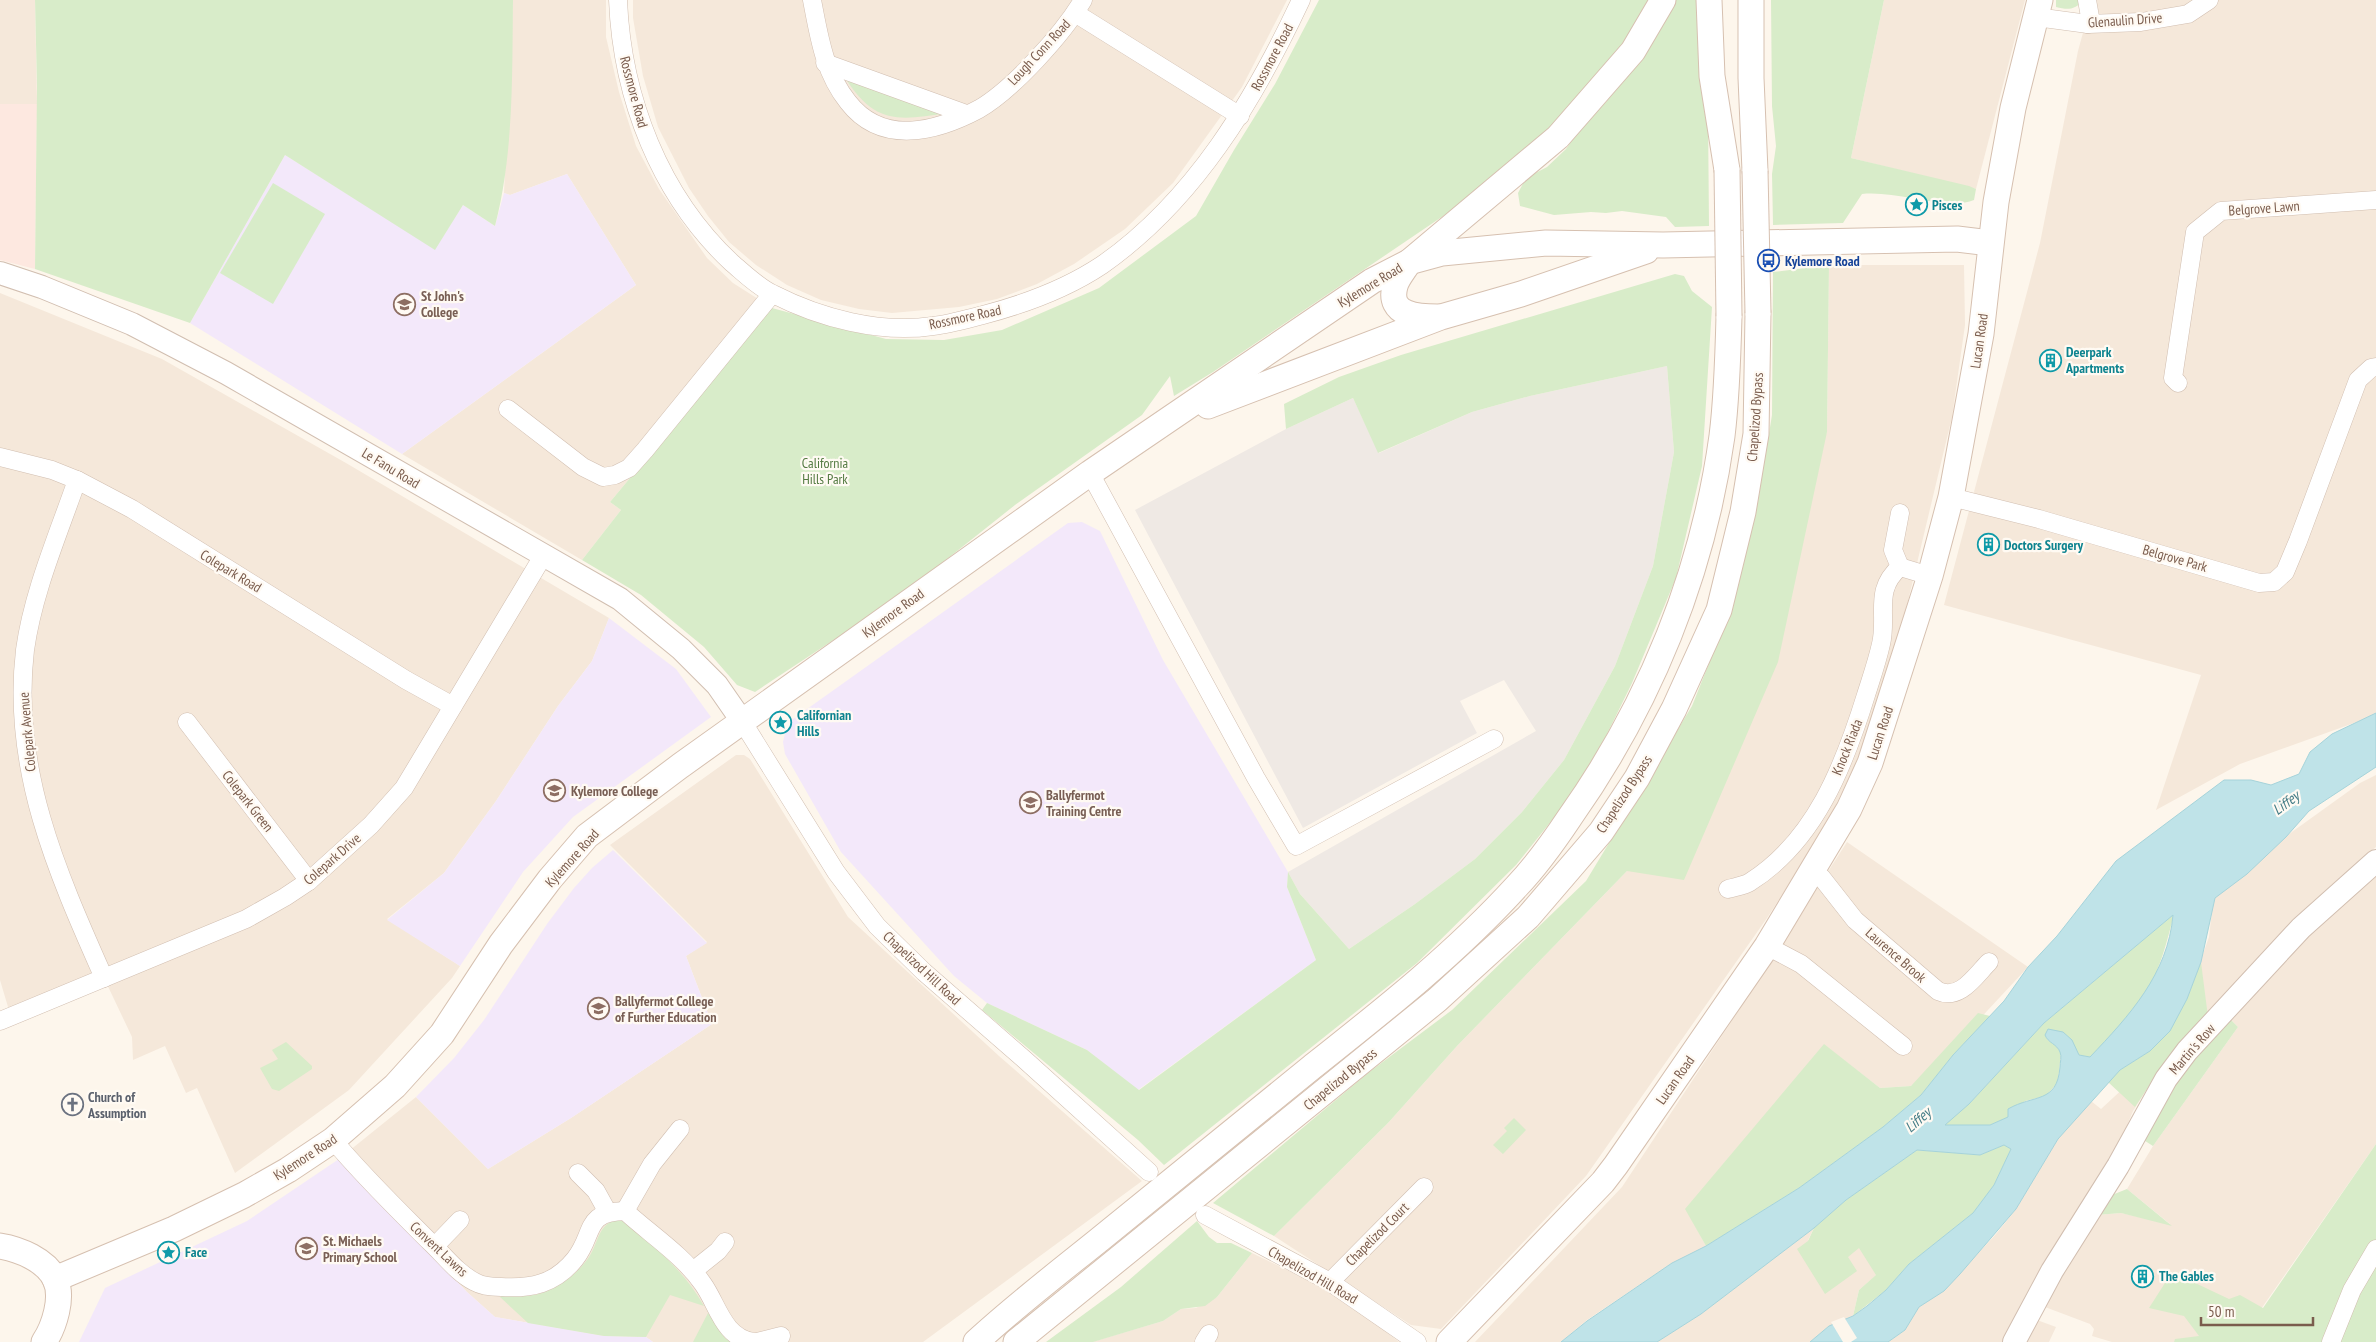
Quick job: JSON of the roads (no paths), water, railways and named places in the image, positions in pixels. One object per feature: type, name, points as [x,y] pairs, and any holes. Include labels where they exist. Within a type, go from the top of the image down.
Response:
[{"type":"main road","points":[[1441,317],[1415,317],[1401,311],[1395,300],[1395,286],[1409,262],[1558,137],[1633,51],[1663,0]]},
{"type":"main road","name":"Chapelizod Bypass","points":[[1709,0],[1712,76],[1727,170]]},
{"type":"main road","name":"Chapelizod Bypass","points":[[976,1342],[1262,1107],[1412,987],[1478,927],[1519,884],[1557,836],[1585,796],[1640,704],[1684,601],[1709,504],[1722,437],[1728,379],[1729,316],[1724,0]]},
{"type":"main road","name":"Chapelizod Bypass","points":[[1016,1342],[1436,1000],[1528,917],[1600,832],[1637,778],[1674,709],[1719,610],[1743,512],[1756,434],[1758,313],[1751,78],[1752,0]]},
{"type":"main road","name":"Lucan Road","points":[[1449,1342],[1603,1182],[1767,946],[1849,809],[1870,763],[1930,576],[1951,497],[1981,334],[1990,243],[2013,108],[2038,8]]},
{"type":"main road","name":"Kylemore Road","points":[[55,1279],[174,1229],[236,1199],[288,1170],[333,1140],[395,1086],[442,1034],[501,944],[550,879],[587,836],[742,721],[1090,473],[1171,420],[1372,281],[1409,262],[1442,253],[1546,243],[1663,245],[1957,239],[1990,243]]},
{"type":"main road","name":"Kylemore Road","points":[[1171,420],[1441,317],[1521,294],[1663,245]]},
{"type":"main road","points":[[0,1246],[34,1258],[55,1279],[58,1294],[57,1310],[50,1333],[44,1342]]},
{"type":"street","name":"Rossmore Road","points":[[618,0],[619,23],[628,78],[642,125],[660,166],[682,204],[712,243],[747,276],[772,294],[810,310],[851,322],[893,327],[932,326],[1016,306],[1058,289],[1101,265],[1141,233],[1188,187],[1240,116],[1283,39],[1301,0]]},
{"type":"street","name":"Lough Conn Road","points":[[812,0],[825,63],[848,103],[865,118],[882,128],[901,132],[932,127],[979,108],[1000,93],[1027,68],[1079,6]]},
{"type":"street","points":[[2087,0],[2090,17],[2088,24]]},
{"type":"street","name":"Glenaulin Drive","points":[[2038,8],[2088,24],[2141,22],[2188,14],[2209,0]]},
{"type":"street","points":[[1079,6],[1240,116]]},
{"type":"street","points":[[825,63],[966,114]]},
{"type":"street","name":"Belgrove Lawn","points":[[2178,383],[2172,378],[2195,232],[2221,211],[2376,200]]},
{"type":"street","name":"Le Fanu Road","points":[[0,273],[42,287],[132,324],[226,373],[620,600],[646,618],[681,649],[717,685],[742,721]]},
{"type":"street","points":[[508,410],[583,467],[603,477],[615,475],[629,468],[645,450],[772,294]]},
{"type":"street","name":"Belgrove Park","points":[[1951,497],[2039,519],[2259,583],[2274,582],[2285,572],[2358,380],[2372,368],[2376,367]]},
{"type":"street","name":"Colepark Road","points":[[0,457],[52,470],[77,480],[132,508],[406,680],[453,706]]},
{"type":"street","points":[[1090,473],[1256,778],[1296,846],[1494,739]]},
{"type":"street","name":"Colepark Avenue","points":[[77,480],[36,601],[25,650],[23,689],[25,745],[33,791],[48,845],[104,978]]},
{"type":"street","points":[[1900,513],[1893,550],[1900,566],[1930,576]]},
{"type":"street","name":"Colepark Drive","points":[[0,1021],[246,919],[285,898],[309,881],[371,825],[404,788],[543,556]]},
{"type":"street","name":"Knock Riada","points":[[1728,889],[1748,883],[1784,855],[1811,823],[1827,796],[1860,714],[1882,643],[1884,592],[1887,580],[1900,566]]},
{"type":"street","name":"Chapelizod Hill Road","points":[[742,721],[836,872],[877,926],[924,972],[1149,1172]]},
{"type":"street","name":"Colepark Green","points":[[187,722],[309,881]]},
{"type":"street","name":"Martin's Row","points":[[2014,1342],[2052,1271],[2118,1166],[2166,1079],[2187,1051],[2301,928],[2376,861]]},
{"type":"street","name":"Laurence Brook","points":[[1812,872],[1822,878],[1855,920],[1938,991],[1945,994],[1959,992],[1989,962]]},
{"type":"street","points":[[1767,946],[1801,964],[1903,1046]]},
{"type":"street","points":[[625,1211],[652,1164],[680,1128]]},
{"type":"street","name":"Convent Lawns","points":[[333,1140],[361,1174],[454,1266],[476,1282],[494,1287],[524,1289],[548,1281],[563,1271],[576,1258],[595,1221],[607,1211]]},
{"type":"street","points":[[578,1173],[596,1191],[607,1211],[625,1211],[693,1271],[704,1285],[719,1316],[733,1333],[745,1341],[753,1342]]},
{"type":"street","name":"Chapelizod Court","points":[[1330,1282],[1424,1187]]},
{"type":"street","name":"Chapelizod Hill Road","points":[[1204,1215],[1330,1282],[1417,1342]]},
{"type":"street","points":[[435,1246],[460,1220]]},
{"type":"street","points":[[693,1271],[718,1251],[725,1242]]},
{"type":"street","points":[[2331,1342],[2352,1290],[2376,1249]]},
{"type":"street","points":[[757,1342],[781,1336]]},
{"type":"water","name":"Liffey","points":[[2376,713],[2376,767],[2309,811],[2286,837],[2247,874],[2215,898],[2201,962],[2187,999],[2170,1031],[2150,1051],[2120,1070],[2058,1139],[2016,1209],[1944,1291],[1919,1307],[1905,1330],[1888,1342],[1810,1342],[1829,1326],[1853,1316],[1867,1306],[1886,1290],[1909,1264],[1973,1213],[1994,1185],[2011,1149],[2004,1145],[1980,1155],[1917,1150],[1846,1200],[1814,1228],[1701,1314],[1657,1342],[1561,1342],[1587,1321],[1672,1263],[1706,1246],[1799,1188],[1883,1127],[1921,1095],[1953,1055],[2004,1001],[2028,967],[2057,936],[2116,861],[2224,780],[2251,780],[2271,785],[2299,774],[2310,752],[2332,734]],"holes":[[[2173,915],[2170,936],[2155,975],[2144,993],[2119,1026],[2090,1057],[2079,1055],[2072,1040],[2063,1032],[2048,1029],[2045,1035],[2059,1049],[2061,1054],[2058,1079],[2049,1093],[2008,1109],[2008,1117],[1990,1125],[1945,1125],[1969,1104],[2044,1023]]]},
{"type":"place","name":"Pisces","points":[[1916,205]]},
{"type":"place","name":"Kylemore Road","points":[[1769,261]]},
{"type":"place","name":"St John's College","points":[[405,304]]},
{"type":"place","name":"Deerpark Apartments","points":[[2050,360]]},
{"type":"place","name":"Doctors Surgery","points":[[1988,545]]},
{"type":"place","name":"Californian Hills","points":[[781,723]]},
{"type":"place","name":"Kylemore College","points":[[555,791]]},
{"type":"place","name":"Ballyfermot Training Centre","points":[[1030,803]]},
{"type":"place","name":"Ballyfermot College of Further Education","points":[[599,1009]]},
{"type":"place","name":"Church of Assumption","points":[[72,1105]]},
{"type":"place","name":"St. Michaels Primary School","points":[[307,1249]]},
{"type":"place","name":"Face","points":[[169,1252]]},
{"type":"place","name":"The Gables","points":[[2143,1276]]},
{"type":"park label","name":"California Hills Park","points":[[825,472]]}]
